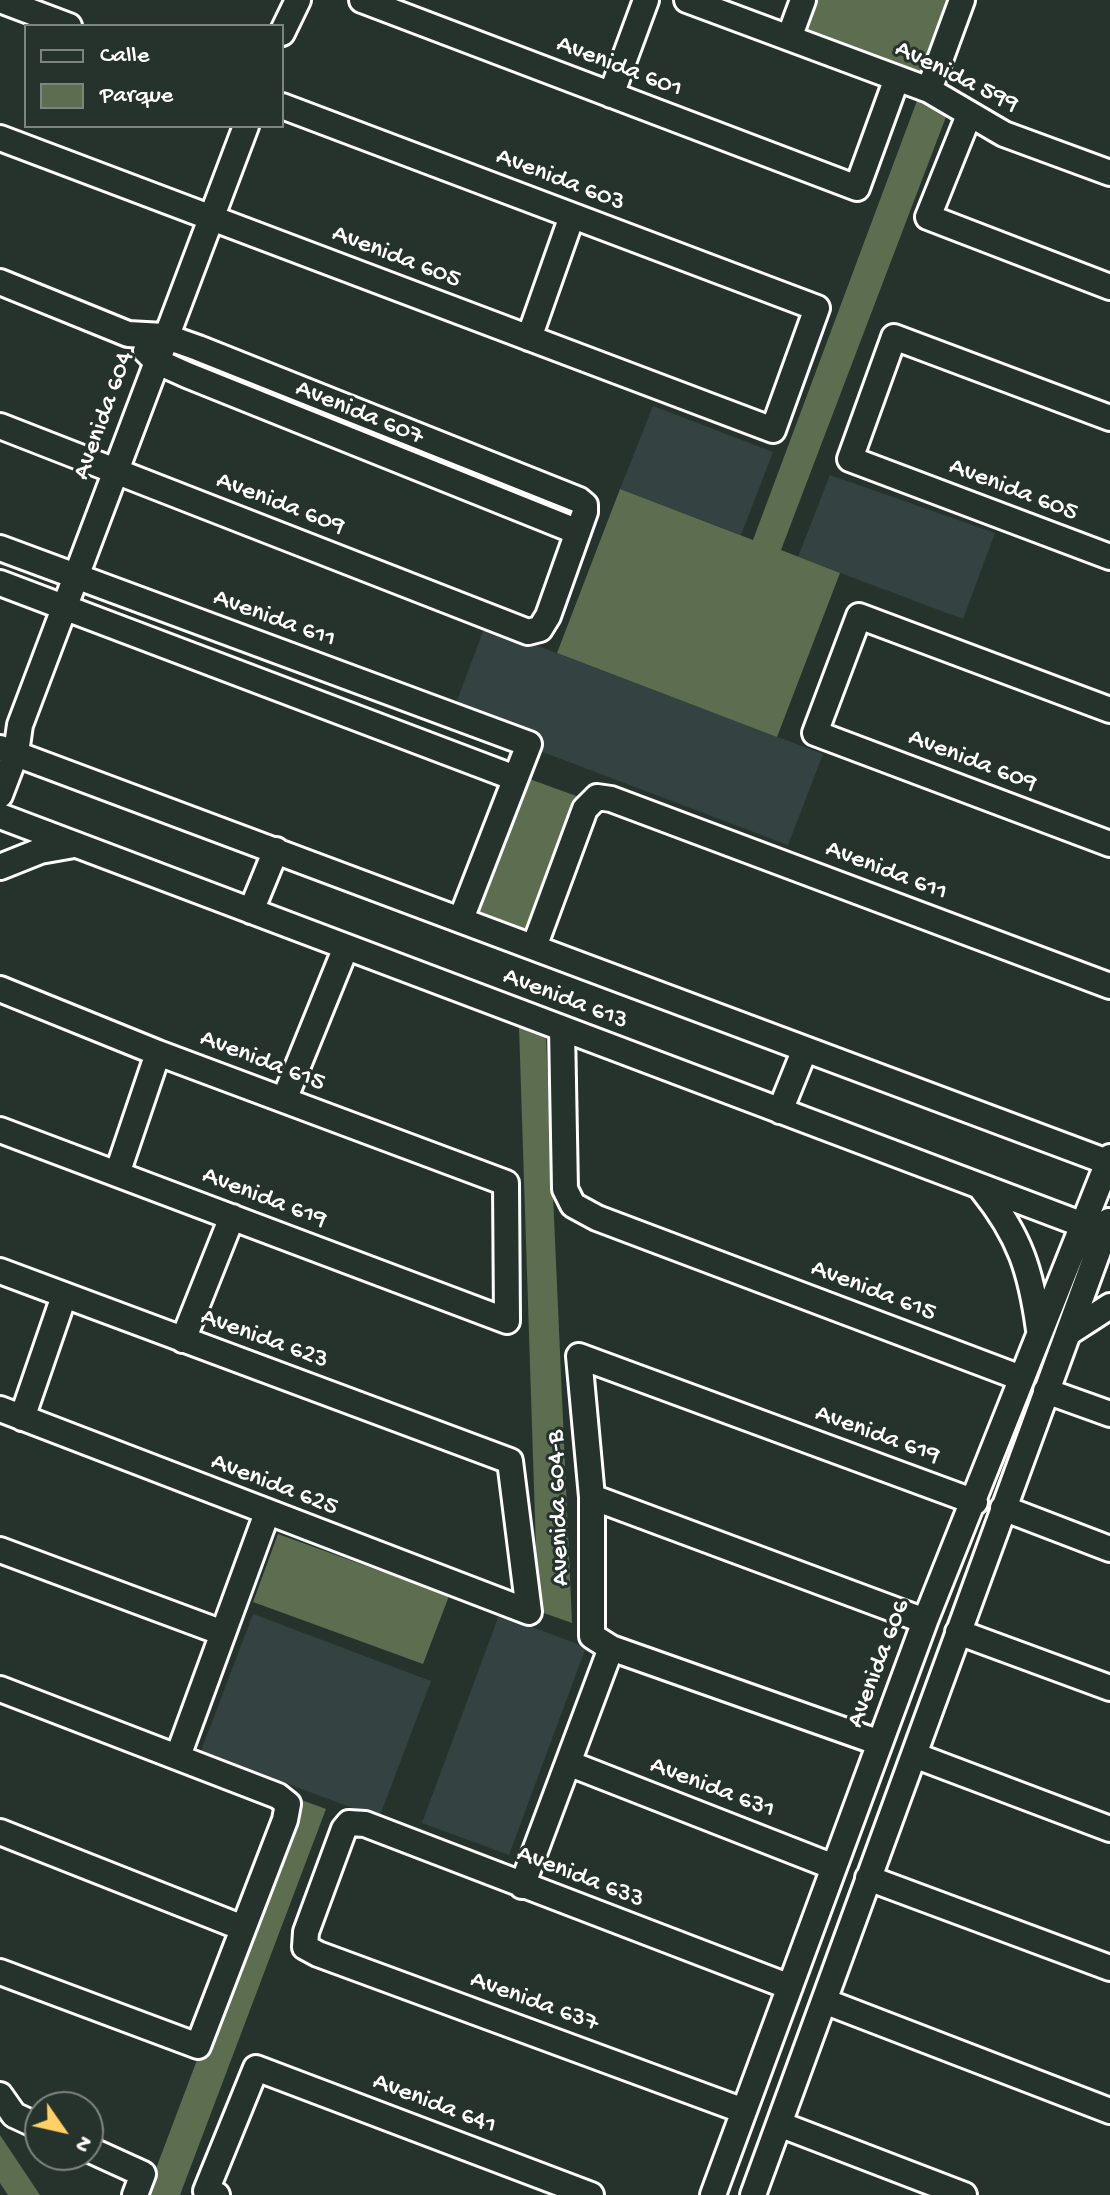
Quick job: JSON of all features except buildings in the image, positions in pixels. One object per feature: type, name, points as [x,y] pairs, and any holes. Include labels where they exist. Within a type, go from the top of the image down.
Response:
[{"type":"street","points":[[0,0],[64,24]]},
{"type":"street","name":"Avenida 601","points":[[362,0],[857,188],[897,78]]},
{"type":"street","points":[[611,95],[646,0]]},
{"type":"street","name":"Avenida 599","points":[[687,0],[929,90],[1004,134],[1110,173]]},
{"type":"street","points":[[789,38],[803,0]]},
{"type":"street","points":[[929,90],[962,0]]},
{"type":"street","points":[[284,28],[294,2]]},
{"type":"street","name":"Avenida 603","points":[[284,107],[817,308],[773,430]]},
{"type":"street","points":[[969,115],[928,217],[1110,287]]},
{"type":"street","name":"Avenida 604","points":[[0,795],[5,749],[20,725],[65,609],[164,336],[245,128]]},
{"type":"street","name":"Avenida 605","points":[[0,138],[773,430]]},
{"type":"street","points":[[529,338],[572,216]]},
{"type":"street","name":"Avenida 607","points":[[0,282],[128,334],[164,336],[585,505],[578,532],[156,361],[128,334]]},
{"type":"street","name":"Avenida 605","points":[[1110,418],[894,337],[850,459],[1110,557]]},
{"type":"street","name":"Avenida 609","points":[[0,426],[528,632],[540,629],[548,616],[578,532]]},
{"type":"street","name":"Avenida 611","points":[[0,548],[529,744],[515,778]]},
{"type":"street","points":[[0,583],[515,778],[461,919]]},
{"type":"street","name":"Avenida 609","points":[[1110,710],[859,616],[815,733],[1110,844]]},
{"type":"street","name":"Avenida 613","points":[[5,749],[1109,1161]]},
{"type":"street","name":"Avenida 611","points":[[534,947],[585,809],[597,797],[625,804],[1110,986]]},
{"type":"street","name":"Avenida 613","points":[[0,816],[1080,1225],[1108,1228]]},
{"type":"street","points":[[0,867],[40,851],[76,845]]},
{"type":"street","points":[[251,911],[276,850]]},
{"type":"street","points":[[284,1100],[346,947]]},
{"type":"street","name":"Avenida 615","points":[[0,989],[158,1053],[506,1183],[507,1321]]},
{"type":"street","name":"Avenida 615","points":[[562,1029],[565,1189],[573,1205],[597,1218],[1021,1378]]},
{"type":"street","points":[[780,1111],[805,1049]]},
{"type":"street","points":[[117,1174],[158,1053]]},
{"type":"street","name":"Avenida 619","points":[[0,1130],[507,1321]]},
{"type":"street","name":"Avenida 606","points":[[713,2195],[925,1621],[975,1502],[1080,1225],[1109,1161]]},
{"type":"street","points":[[980,1187],[1019,1243],[1028,1268],[1039,1332]]},
{"type":"street","points":[[183,1340],[232,1217]]},
{"type":"street","points":[[753,2195],[1108,1228]]},
{"type":"street","name":"Avenida 623","points":[[0,1271],[510,1461]]},
{"type":"street","points":[[11,1413],[64,1296]]},
{"type":"street","points":[[1051,1302],[1074,1322]]},
{"type":"street","points":[[1074,1322],[1110,1306]]},
{"type":"street","name":"Avenida 619","points":[[579,1356],[975,1502]]},
{"type":"street","name":"Avenida 604-B","points":[[579,1356],[592,1497],[592,1636],[611,1648]]},
{"type":"street","points":[[1046,1391],[1110,1414]]},
{"type":"street","name":"Avenida 625","points":[[11,1413],[529,1612]]},
{"type":"street","name":"Avenida 604-B","points":[[510,1461],[529,1612]]},
{"type":"street","points":[[592,1497],[925,1621]]},
{"type":"street","points":[[1003,1508],[1110,1549]]},
{"type":"street","points":[[178,1756],[267,1513]]},
{"type":"street","points":[[0,1550],[223,1633]]},
{"type":"street","points":[[958,1632],[1110,1688]]},
{"type":"street","points":[[522,1886],[611,1648],[880,1743]]},
{"type":"street","points":[[0,1689],[178,1756],[278,1796],[288,1804],[285,1820],[198,2046],[0,1972]]},
{"type":"street","points":[[914,1755],[1110,1829]]},
{"type":"street","name":"Avenida 631","points":[[568,1763],[834,1867]]},
{"type":"street","points":[[854,1814],[888,1826]]},
{"type":"street","name":"Avenida 633","points":[[305,1947],[306,1932],[344,1829],[349,1823],[365,1824],[790,1987]]},
{"type":"street","points":[[0,1832],[243,1928]]},
{"type":"street","points":[[868,1878],[1110,1968]]},
{"type":"street","name":"Avenida 637","points":[[305,1947],[744,2111]]},
{"type":"street","points":[[824,2001],[1110,2111]]},
{"type":"street","name":"Avenida 641","points":[[212,2193],[256,2068],[591,2195]]},
{"type":"street","points":[[7,2105],[24,2116]]},
{"type":"street","points":[[779,2124],[964,2195]]},
{"type":"street","points":[[104,2160],[139,2185]]},
{"type":"shaded area","points":[[653,406],[773,452],[741,535],[620,489]]},
{"type":"shaded area","points":[[830,475],[995,533],[963,619],[798,557]]},
{"type":"shaded area","points":[[485,626],[823,754],[788,845],[540,751],[544,740],[455,706]]},
{"type":"shaded area","points":[[253,1614],[431,1681],[379,1818],[201,1751]]},
{"type":"shaded area","points":[[499,1615],[586,1647],[509,1855],[422,1823]]},
{"type":"green space","points":[[788,0],[977,0],[947,81],[781,19]]},
{"type":"green space","points":[[918,98],[949,109],[781,550],[840,573],[777,737],[557,653],[620,489],[753,540]]},
{"type":"green space","points":[[524,777],[579,797],[528,930],[473,909]]},
{"type":"green space","points":[[519,1027],[546,1037],[572,1623],[538,1611]]},
{"type":"green space","points":[[278,1534],[449,1596],[423,1664],[253,1602]]},
{"type":"green space","points":[[296,1798],[326,1809],[180,2195],[146,2195]]},
{"type":"green space","points":[[0,2135],[40,2195],[8,2195],[0,2183]]}]
